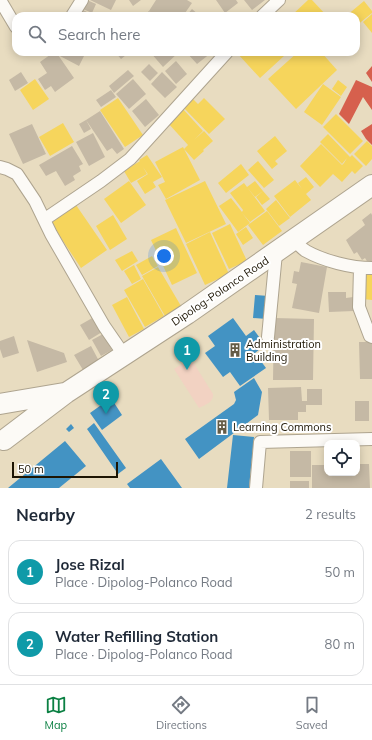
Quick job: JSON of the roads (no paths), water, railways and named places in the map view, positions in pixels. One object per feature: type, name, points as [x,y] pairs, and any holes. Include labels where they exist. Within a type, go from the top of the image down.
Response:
[{"type":"highway","name":"Dipolog-Polanco Road","points":[[2,443],[66,393],[181,318],[372,185]]},
{"type":"highway","points":[[0,404],[66,393]]},
{"type":"highway","points":[[0,413],[6,424],[6,432],[2,443]]},
{"type":"street","points":[[0,0],[12,20]]},
{"type":"street","points":[[74,12],[82,0]]},
{"type":"street","points":[[266,12],[279,0]]},
{"type":"street","points":[[45,221],[48,217],[101,181],[130,159],[223,56]]},
{"type":"street","points":[[0,167],[17,174],[35,201],[51,234],[104,326],[124,356]]},
{"type":"street","points":[[295,240],[306,251],[344,265],[366,268],[359,307],[370,336],[372,336]]},
{"type":"street","points":[[268,337],[276,253]]},
{"type":"street","points":[[256,488],[260,442],[372,439]]},
{"type":"place","name":"Administration Building","points":[[235,350]]},
{"type":"place","name":"Jose Rizal","points":[[187,370]]},
{"type":"place","name":"Water Refilling Station","points":[[106,414]]},
{"type":"place","name":"Learning Commons","points":[[222,427]]}]
